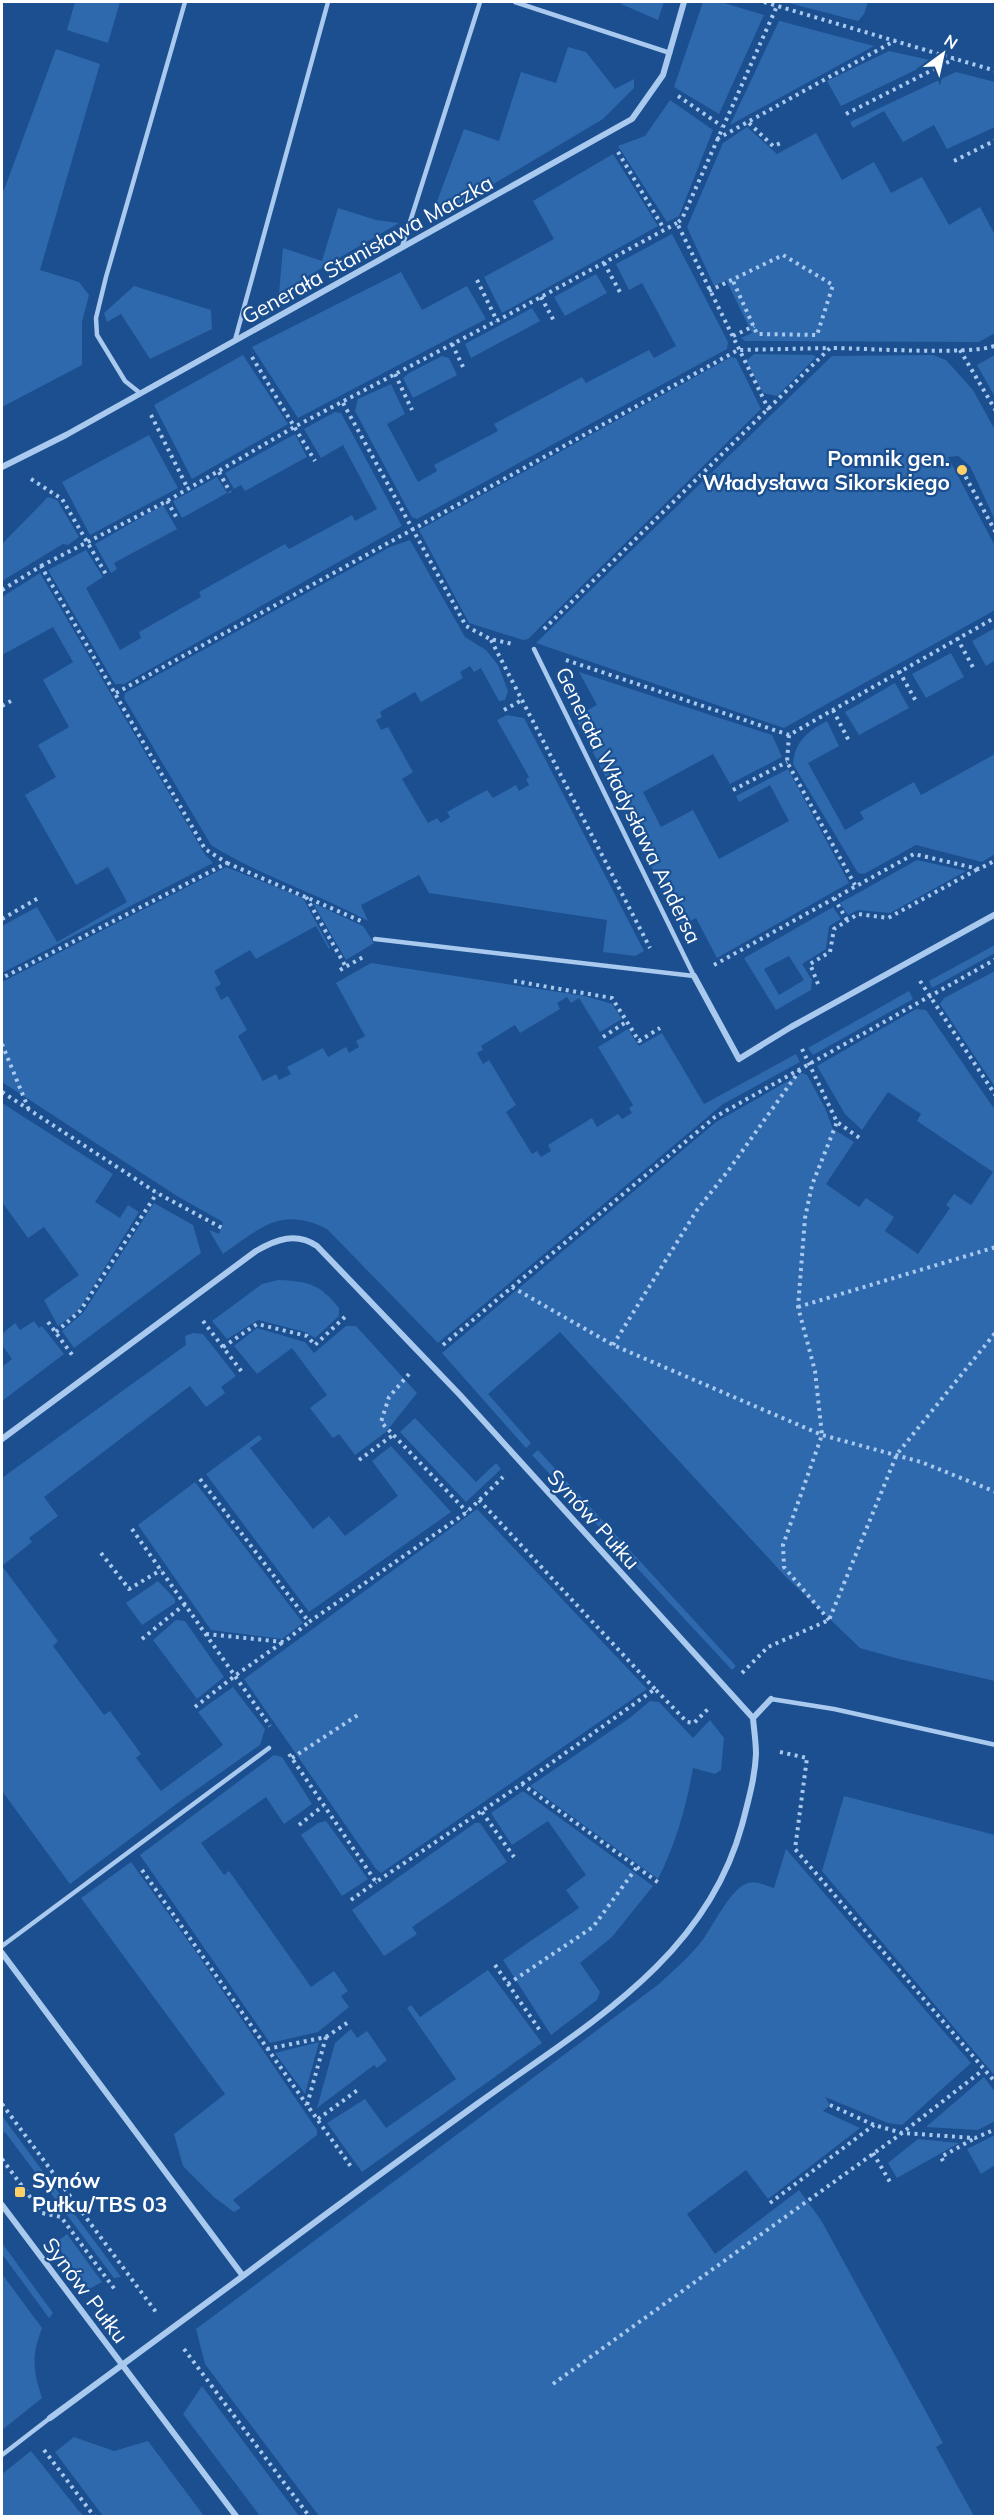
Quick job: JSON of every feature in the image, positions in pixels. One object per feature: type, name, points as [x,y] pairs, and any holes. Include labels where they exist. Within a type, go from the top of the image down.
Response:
[{"type":"street","name":"Generała Stanisława Maczka","points":[[4,465],[66,435],[632,119],[663,75],[684,2]]},
{"type":"street","name":"Generała Władysława Andersa","points":[[694,976],[738,1059],[791,1027],[996,914]]},
{"type":"street","name":"Synów Pułku","points":[[2,1439],[256,1251],[272,1242],[302,1238],[317,1246],[426,1359],[753,1718]]},
{"type":"street","points":[[123,2366],[364,2185],[611,2008],[641,1982],[690,1932],[726,1873],[738,1842],[751,1793],[756,1754],[753,1718],[771,1699]]},
{"type":"street","points":[[2,1953],[243,2276]]},
{"type":"street","name":"Synów Pułku","points":[[2,2205],[236,2517]]},
{"type":"street","name":"Synów Pułku","points":[[50,2418],[123,2366]]},
{"type":"lane","points":[[140,393],[125,381],[96,335],[96,318],[185,2]]},
{"type":"lane","points":[[237,339],[328,2]]},
{"type":"lane","points":[[402,247],[480,2]]},
{"type":"lane","points":[[515,2],[670,53]]},
{"type":"lane","name":"Generała Władysława Andersa","points":[[534,649],[694,976]]},
{"type":"lane","name":"Generała Władysława Andersa","points":[[375,939],[694,976]]},
{"type":"lane","points":[[771,1699],[834,1709],[996,1745]]},
{"type":"lane","points":[[2,1946],[269,1748]]},
{"type":"lane","points":[[2,2454],[50,2418]]},
{"type":"path","points":[[764,2],[996,71]]},
{"type":"path","points":[[2,590],[41,566],[219,472],[296,426],[497,321],[682,219],[777,6]]},
{"type":"path","points":[[717,139],[896,40]]},
{"type":"path","points":[[846,114],[955,59]]},
{"type":"path","points":[[658,82],[722,126]]},
{"type":"path","points":[[749,123],[773,146],[781,143]]},
{"type":"path","points":[[607,134],[664,229]]},
{"type":"path","points":[[954,161],[996,140]]},
{"type":"path","points":[[676,223],[769,410]]},
{"type":"path","points":[[709,291],[783,255],[833,285],[817,335],[757,334],[733,281]]},
{"type":"path","points":[[604,263],[621,294]]},
{"type":"path","points":[[477,280],[497,321]]},
{"type":"path","points":[[541,297],[554,321]]},
{"type":"path","points":[[733,336],[754,326]]},
{"type":"path","points":[[237,339],[296,426],[315,461]]},
{"type":"path","points":[[452,344],[465,370]]},
{"type":"path","points":[[116,693],[411,528],[738,350],[830,348],[960,350],[989,349],[996,345]]},
{"type":"path","points":[[527,646],[830,348]]},
{"type":"path","points":[[960,350],[996,411]]},
{"type":"path","points":[[395,374],[412,410]]},
{"type":"path","points":[[140,393],[188,489]]},
{"type":"path","points":[[343,403],[466,626],[490,639],[527,646],[789,735],[996,617]]},
{"type":"path","points":[[4,465],[62,499],[107,576]]},
{"type":"path","points":[[962,470],[996,533]]},
{"type":"path","points":[[219,472],[230,492]]},
{"type":"path","points":[[167,501],[178,520]]},
{"type":"path","points":[[41,566],[206,849],[227,863],[365,922]]},
{"type":"path","points":[[957,638],[975,671]]},
{"type":"path","points":[[490,639],[662,972]]},
{"type":"path","points":[[899,671],[917,703]]},
{"type":"path","points":[[504,710],[522,700]]},
{"type":"path","points":[[2,706],[11,701]]},
{"type":"path","points":[[832,710],[849,741]]},
{"type":"path","points":[[789,735],[787,762],[855,885]]},
{"type":"path","points":[[733,790],[787,762]]},
{"type":"path","points":[[694,976],[914,854],[979,869]]},
{"type":"path","points":[[815,994],[818,986],[817,977],[810,964],[830,952],[834,929],[858,915],[888,918],[996,860]]},
{"type":"path","points":[[2,978],[227,863]]},
{"type":"path","points":[[306,896],[346,967],[340,970]]},
{"type":"path","points":[[2,919],[40,897]]},
{"type":"path","points":[[834,898],[847,921]]},
{"type":"path","points":[[426,1359],[715,1117],[996,959]]},
{"type":"path","points":[[910,962],[927,996],[996,1096]]},
{"type":"path","points":[[603,1037],[626,1022],[639,1041],[660,1028]]},
{"type":"path","points":[[2,1044],[30,1110]]},
{"type":"path","points":[[810,1064],[837,1122],[861,1139]]},
{"type":"path","points":[[613,1345],[697,1210],[801,1069]]},
{"type":"path","points":[[2,1092],[158,1192],[222,1228]]},
{"type":"path","points":[[829,1620],[784,1568],[783,1545],[822,1435],[815,1371],[798,1307],[807,1207],[812,1185],[832,1129],[837,1122]]},
{"type":"path","points":[[56,1332],[80,1311],[158,1192]]},
{"type":"path","points":[[798,1307],[996,1248]]},
{"type":"path","points":[[512,1287],[613,1345],[822,1435],[897,1454],[996,1492]]},
{"type":"path","points":[[223,1347],[257,1324],[307,1336],[315,1345],[351,1312]]},
{"type":"path","points":[[201,1318],[242,1372]]},
{"type":"path","points":[[48,1322],[73,1356]]},
{"type":"path","points":[[768,1647],[829,1620],[897,1454],[996,1332]]},
{"type":"path","points":[[409,1374],[389,1397],[381,1422],[468,1512]]},
{"type":"path","points":[[359,1461],[393,1435]]},
{"type":"path","points":[[195,1707],[309,1622],[468,1512],[519,1461]]},
{"type":"path","points":[[200,1479],[309,1622]]},
{"type":"path","points":[[479,1500],[655,1689]]},
{"type":"path","points":[[132,1529],[274,1731]]},
{"type":"path","points":[[101,1553],[129,1589],[160,1570]]},
{"type":"path","points":[[142,1640],[185,1604]]},
{"type":"path","points":[[206,1633],[284,1642]]},
{"type":"path","points":[[351,1900],[628,1710]]},
{"type":"path","points":[[292,1758],[361,1713]]},
{"type":"path","points":[[779,1742],[780,1752],[807,1758],[795,1850],[996,2083]]},
{"type":"path","points":[[286,1749],[376,1882]]},
{"type":"path","points":[[522,1784],[659,1884]]},
{"type":"path","points":[[299,1825],[323,1806]]},
{"type":"path","points":[[482,1812],[514,1857]]},
{"type":"path","points":[[129,1853],[364,2185]]},
{"type":"path","points":[[508,1984],[593,1927],[637,1868]]},
{"type":"path","points":[[495,1965],[553,2050]]},
{"type":"path","points":[[267,2049],[326,2037],[346,2023]]},
{"type":"path","points":[[307,2105],[326,2037]]},
{"type":"path","points":[[553,2384],[902,2133],[983,2070]]},
{"type":"path","points":[[318,2119],[359,2089]]},
{"type":"path","points":[[2,2104],[159,2317]]},
{"type":"path","points":[[830,2105],[874,2125],[902,2133],[975,2138]]},
{"type":"path","points":[[770,2203],[874,2125]]},
{"type":"path","points":[[943,2161],[941,2157],[996,2129]]},
{"type":"path","points":[[873,2153],[890,2182]]},
{"type":"path","points":[[2,2159],[42,2213],[62,2217],[116,2291]]},
{"type":"path","points":[[191,2358],[309,2517]]},
{"type":"path","points":[[53,2443],[44,2450],[94,2517]]},
{"type":"shaded area","points":[[75,2],[120,2],[108,43],[67,30]]},
{"type":"shaded area","points":[[622,2],[664,2],[658,20],[621,4]]},
{"type":"shaded area","points":[[703,2],[721,2],[764,15],[719,114],[674,87]]},
{"type":"shaded area","points":[[785,2],[868,2],[864,14],[858,21]]},
{"type":"shaded area","points":[[779,21],[874,46],[730,125]]},
{"type":"shaded area","points":[[568,47],[586,52],[615,89],[634,79],[634,88],[603,119],[448,211],[433,212],[464,129],[499,141],[521,72],[556,83]]},
{"type":"shaded area","points":[[56,49],[100,64],[40,270],[79,282],[89,295],[82,322],[82,365],[2,407],[2,189],[4,190]]},
{"type":"shaded area","points":[[889,51],[934,61],[841,106],[827,81]]},
{"type":"shaded area","points":[[956,72],[995,82],[995,127],[947,149],[934,125],[903,142],[884,111],[853,128],[850,122]]},
{"type":"shaded area","points":[[670,100],[713,130],[679,216],[667,222],[618,146],[645,136]]},
{"type":"shaded area","points":[[747,127],[777,154],[816,133],[842,180],[874,162],[891,193],[922,177],[949,225],[980,207],[995,235],[995,333],[979,342],[745,341],[741,338],[752,333],[726,280],[714,286],[687,227],[723,143]]},
{"type":"shaded area","points":[[613,154],[658,226],[502,313],[484,277],[554,239],[533,201]]},
{"type":"shaded area","points":[[338,208],[376,220],[399,223],[279,293],[283,248],[322,261]]},
{"type":"shaded area","points":[[672,234],[728,342],[727,349],[417,519],[412,517],[355,411],[358,399],[391,384],[405,414],[387,424],[418,482],[437,471],[434,465],[498,431],[494,424],[582,377],[586,383],[649,350],[654,358],[676,346],[642,283],[629,290],[616,264]]},
{"type":"shaded area","points":[[401,272],[422,310],[467,286],[486,319],[298,418],[252,347]]},
{"type":"shaded area","points":[[596,274],[607,293],[565,316],[554,297]]},
{"type":"shaded area","points":[[134,286],[211,310],[212,329],[150,359],[121,314],[107,322],[104,313]]},
{"type":"shaded area","points":[[532,308],[540,321],[471,358],[465,344]]},
{"type":"shaded area","points":[[754,354],[813,355],[816,357],[777,396],[763,393],[746,361]]},
{"type":"shaded area","points":[[243,355],[288,424],[192,479],[154,405]]},
{"type":"shaded area","points":[[933,355],[946,360],[973,390],[995,430],[995,520],[970,466],[958,456],[948,457],[995,546],[995,610],[784,728],[536,643],[832,356]]},
{"type":"shaded area","points":[[995,355],[995,397],[977,365]]},
{"type":"shaded area","points":[[442,356],[449,358],[457,375],[413,398],[403,378]]},
{"type":"shaded area","points":[[731,357],[736,358],[761,409],[528,639],[523,640],[469,623],[419,530]]},
{"type":"shaded area","points":[[335,412],[341,413],[402,526],[124,684],[115,684],[48,570],[86,550],[103,577],[86,588],[120,650],[141,638],[139,632],[201,597],[199,592],[285,544],[289,549],[352,515],[355,521],[377,509],[343,445],[321,458],[304,429]]},
{"type":"shaded area","points":[[295,434],[307,457],[245,491],[241,485],[234,489],[225,473]]},
{"type":"shaded area","points":[[149,435],[178,488],[90,535],[62,482]]},
{"type":"shaded area","points":[[217,477],[227,493],[182,518],[173,501]]},
{"type":"shaded area","points":[[48,497],[57,500],[79,537],[68,545],[63,544],[2,581],[2,544]]},
{"type":"shaded area","points":[[163,505],[177,529],[114,563],[117,569],[111,573],[95,544]]},
{"type":"shaded area","points":[[410,540],[465,637],[486,650],[498,665],[508,691],[505,700],[499,701],[481,668],[474,672],[470,666],[460,672],[463,678],[421,702],[415,692],[380,712],[382,717],[376,720],[381,730],[388,727],[413,772],[402,779],[428,823],[437,818],[441,823],[450,817],[447,812],[487,790],[493,798],[516,785],[519,791],[529,785],[526,779],[529,777],[497,720],[507,715],[524,718],[644,951],[635,956],[603,952],[607,920],[429,893],[419,875],[361,905],[368,921],[249,866],[211,845],[124,698],[125,693],[390,547]]},
{"type":"shaded area","points":[[40,573],[204,853],[213,863],[2,973],[2,926],[37,907],[57,942],[127,902],[108,867],[76,885],[25,795],[56,777],[38,745],[69,727],[43,680],[73,662],[53,627],[2,655],[2,597]]},
{"type":"shaded area","points":[[995,628],[995,660],[986,666],[972,641]]},
{"type":"shaded area","points":[[951,653],[964,677],[926,698],[912,674]]},
{"type":"shaded area","points":[[579,672],[772,735],[782,757],[730,784],[713,754],[643,792],[661,827],[693,810],[719,859],[789,821],[770,785],[739,802],[736,796],[788,769],[849,883],[717,958],[696,918],[681,925],[575,717],[597,705]]},
{"type":"shaded area","points":[[895,683],[909,708],[859,735],[845,712]]},
{"type":"shaded area","points":[[827,721],[839,746],[808,763],[845,830],[864,819],[860,812],[914,782],[921,795],[995,754],[995,854],[982,862],[916,845],[864,874],[858,873],[793,764],[796,749],[800,743],[814,729]]},
{"type":"shaded area","points":[[917,860],[966,871],[890,913],[858,910],[848,915],[840,903]]},
{"type":"shaded area","points":[[226,867],[303,898],[330,948],[316,926],[256,959],[250,950],[214,971],[221,984],[215,988],[221,1000],[228,996],[247,1030],[238,1036],[263,1081],[276,1074],[279,1080],[291,1074],[287,1067],[323,1048],[328,1057],[346,1047],[349,1053],[359,1047],[356,1041],[365,1036],[336,983],[371,963],[585,996],[612,1004],[622,1019],[600,1032],[579,998],[571,1003],[567,997],[557,1003],[560,1009],[520,1033],[515,1025],[481,1046],[483,1050],[477,1053],[483,1064],[489,1060],[516,1105],[506,1112],[532,1154],[537,1151],[541,1157],[551,1151],[548,1145],[592,1118],[597,1127],[618,1114],[622,1119],[632,1113],[629,1108],[633,1105],[598,1047],[628,1029],[639,1046],[662,1033],[704,1104],[796,1054],[800,1062],[723,1104],[438,1343],[327,1229],[311,1222],[283,1220],[260,1229],[223,1254],[209,1230],[219,1234],[223,1222],[177,1196],[2,1082],[2,982]]},
{"type":"shaded area","points":[[313,903],[363,926],[374,943],[346,960]]},
{"type":"shaded area","points":[[833,907],[841,919],[829,926],[826,949],[802,964],[812,980],[811,990],[776,1010],[744,958]],"holes":[[[789,956],[804,980],[779,995],[764,969]]]},
{"type":"shaded area","points":[[995,945],[995,953],[932,988],[929,981]]},
{"type":"shaded area","points":[[995,971],[995,1087],[940,1004],[944,998]]},
{"type":"shaded area","points":[[909,991],[913,999],[813,1055],[808,1048]]},
{"type":"shaded area","points":[[916,1009],[926,1010],[995,1110],[995,1681],[860,1648],[785,1576],[560,1332],[488,1394],[531,1443],[526,1448],[442,1353],[716,1122],[802,1073],[807,1075],[825,1108],[833,1129],[854,1142],[826,1184],[859,1207],[866,1198],[894,1217],[885,1231],[918,1254],[950,1208],[946,1205],[954,1194],[971,1205],[993,1172],[917,1121],[921,1114],[888,1092],[862,1130],[845,1114],[817,1066]]},
{"type":"shaded area","points":[[2,1103],[113,1174],[95,1202],[120,1218],[128,1205],[139,1212],[78,1311],[58,1326],[44,1300],[79,1275],[44,1227],[28,1238],[2,1202]]},
{"type":"shaded area","points":[[154,1203],[193,1225],[201,1253],[74,1348],[62,1331],[83,1313]]},
{"type":"shaded area","points":[[278,1280],[298,1281],[313,1285],[326,1294],[339,1308],[339,1316],[315,1338],[305,1332],[258,1320],[227,1339],[212,1321],[262,1284]]},
{"type":"shaded area","points":[[34,1321],[39,1328],[42,1326],[64,1354],[2,1401],[2,1367],[12,1359],[2,1345],[2,1334],[15,1323],[20,1330]]},
{"type":"shaded area","points":[[346,1326],[356,1326],[417,1393],[386,1432],[355,1455],[339,1434],[333,1438],[310,1408],[327,1395],[292,1348],[257,1374],[234,1346],[257,1328],[305,1342],[314,1353]]},
{"type":"shaded area","points":[[193,1333],[203,1334],[236,1376],[221,1387],[225,1393],[206,1407],[190,1386],[44,1497],[58,1516],[29,1538],[32,1542],[2,1566],[2,1478],[186,1345],[185,1336]]},
{"type":"shaded area","points":[[415,1418],[476,1482],[496,1463],[501,1469],[466,1502],[400,1432]]},
{"type":"shaded area","points":[[259,1435],[262,1439],[250,1448],[313,1529],[329,1516],[345,1536],[398,1496],[372,1461],[391,1446],[451,1512],[309,1612],[206,1474]]},
{"type":"shaded area","points":[[538,1450],[736,1666],[732,1670],[532,1455]]},
{"type":"shaded area","points":[[195,1482],[303,1623],[282,1639],[211,1630],[138,1525]]},
{"type":"shaded area","points":[[477,1509],[647,1689],[381,1873],[244,1679]]},
{"type":"shaded area","points":[[2,1566],[58,1641],[53,1646],[104,1715],[110,1711],[141,1754],[136,1758],[161,1791],[223,1745],[198,1712],[233,1687],[265,1729],[260,1745],[179,1802],[70,1884],[2,1791]]},
{"type":"shaded area","points":[[158,1581],[175,1599],[175,1603],[142,1625],[126,1603]]},
{"type":"shaded area","points":[[176,1620],[185,1621],[224,1677],[197,1699],[153,1640]]},
{"type":"shaded area","points":[[650,1701],[659,1702],[693,1738],[710,1720],[724,1738],[721,1770],[715,1774],[693,1768],[680,1825],[658,1879],[530,1786],[631,1717]]},
{"type":"shaded area","points":[[274,1755],[282,1757],[312,1804],[284,1824],[266,1797],[201,1843],[224,1875],[229,1871],[311,1987],[334,1971],[348,1991],[341,1996],[349,2007],[318,2032],[270,2043],[140,1855]]},
{"type":"shaded area","points":[[523,1791],[653,1886],[612,1937],[580,1963],[600,1992],[597,2000],[551,2035],[503,1960],[579,1908],[566,1890],[586,1875],[548,1821],[512,1845],[491,1813]]},
{"type":"shaded area","points":[[844,1796],[995,1835],[995,2076],[822,1871]]},
{"type":"shaded area","points":[[326,1821],[368,1879],[342,1896],[301,1835],[318,1823]]},
{"type":"shaded area","points":[[475,1823],[480,1823],[507,1862],[412,1927],[417,1934],[384,1956],[352,1910]]},
{"type":"shaded area","points":[[786,1849],[971,2063],[902,2125],[888,2123],[825,2097],[830,2105],[823,2111],[860,2128],[768,2199],[746,2170],[687,2214],[715,2254],[799,2190],[821,2220],[943,2443],[936,2447],[974,2516],[319,2516],[205,2364],[196,2329],[659,1984],[702,1941],[735,1892],[748,1883],[754,1882],[774,1888]]},
{"type":"shaded area","points":[[131,1862],[196,1952],[317,2130],[317,2135],[233,2200],[241,2208],[234,2212],[215,2198],[183,2166],[174,2134],[225,2094],[81,1898]]},
{"type":"shaded area","points":[[488,1970],[542,2043],[362,2172],[327,2123],[365,2099],[386,2128],[456,2079],[407,2008],[411,2005],[420,2017]]},
{"type":"shaded area","points":[[351,2029],[357,2038],[367,2031],[387,2060],[377,2068],[374,2065],[317,2108],[335,2043]]},
{"type":"shaded area","points":[[319,2042],[305,2094],[275,2053]]},
{"type":"shaded area","points":[[984,2077],[995,2092],[995,2121],[978,2130],[926,2127]]},
{"type":"shaded area","points":[[2,2116],[121,2277],[114,2278],[5,2132],[2,2134]]},
{"type":"shaded area","points":[[995,2135],[995,2165],[981,2174],[967,2149]]},
{"type":"shaded area","points":[[918,2139],[959,2143],[897,2178],[888,2163]]},
{"type":"shaded area","points":[[67,2234],[102,2282],[89,2289],[55,2243]]},
{"type":"shaded area","points":[[2,2243],[53,2313],[49,2318],[2,2254]]},
{"type":"shaded area","points":[[2,2274],[42,2328],[34,2363],[42,2398],[2,2430]]},
{"type":"shaded area","points":[[202,2386],[299,2516],[260,2516],[183,2414]]},
{"type":"shaded area","points":[[74,2437],[114,2451],[148,2441],[204,2516],[103,2516],[55,2452]]},
{"type":"shaded area","points":[[31,2451],[84,2516],[2,2516],[2,2474]]},
{"type":"place","name":"Pomnik gen. Władysława Sikorskiego","points":[[962,470]]},
{"type":"place","name":"Synów Pułku/TBS 03","points":[[20,2192]]}]
